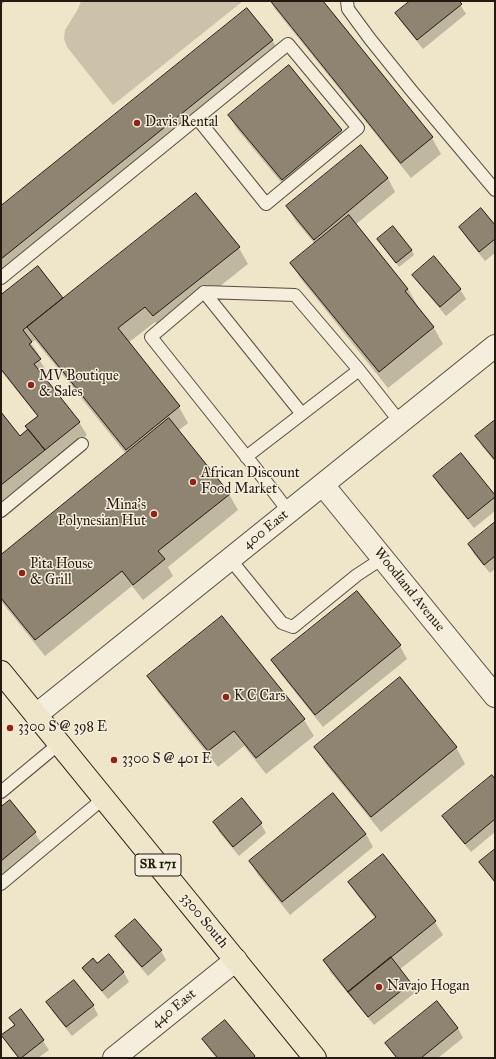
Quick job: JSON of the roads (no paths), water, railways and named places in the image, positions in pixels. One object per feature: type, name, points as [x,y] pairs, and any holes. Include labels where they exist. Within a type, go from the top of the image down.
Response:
[{"type":"main road","name":"3300 South","points":[[1,672],[315,1058]]},
{"type":"street","name":"400 East","points":[[36,714],[495,346]]},
{"type":"street","name":"Woodland Avenue","points":[[323,485],[495,696]]},
{"type":"street","name":"440 East","points":[[114,1058],[236,960]]},
{"type":"lane","points":[[347,1],[348,9],[370,39],[495,190]]},
{"type":"lane","points":[[1,278],[197,118],[288,44],[358,128],[266,204],[197,118]]},
{"type":"lane","points":[[204,292],[302,414]]},
{"type":"lane","points":[[289,512],[151,337],[204,292],[295,295],[360,370],[400,422]]},
{"type":"lane","points":[[246,457],[360,370]]},
{"type":"lane","points":[[1,511],[82,444]]},
{"type":"lane","points":[[230,559],[282,623],[293,627],[357,575],[383,558]]},
{"type":"lane","points":[[1,792],[60,743]]},
{"type":"lane","points":[[1,884],[104,798]]},
{"type":"place","name":"Davis Rental","points":[[137,123]]},
{"type":"place","name":"MV Boutique & Sales","points":[[31,385]]},
{"type":"place","name":"African Discount Food Market","points":[[193,482]]},
{"type":"place","name":"Mina's Polynesian Hut","points":[[154,514]]},
{"type":"place","name":"Pita House & Grill","points":[[22,573]]},
{"type":"place","name":"K C Cars","points":[[226,697]]},
{"type":"place","name":"3300 S @ 398 E","points":[[10,728]]},
{"type":"place","name":"3300 S @ 401 E","points":[[114,760]]},
{"type":"place","name":"Navajo Hogan","points":[[379,987]]}]
